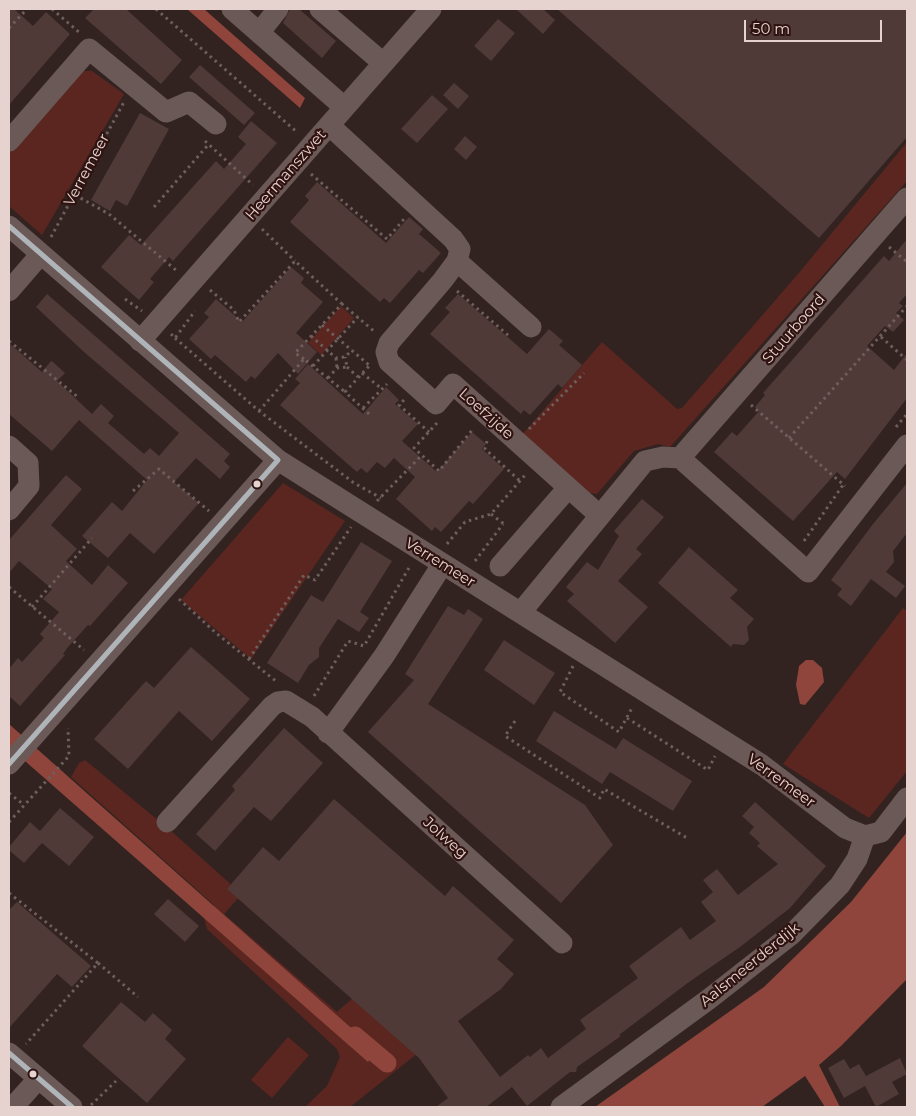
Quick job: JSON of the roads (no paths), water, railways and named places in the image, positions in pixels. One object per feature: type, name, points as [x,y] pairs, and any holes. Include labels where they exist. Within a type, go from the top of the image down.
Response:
[{"type":"street","points":[[232,9],[344,107]]},
{"type":"street","points":[[260,33],[278,9]]},
{"type":"street","points":[[320,9],[383,63]]},
{"type":"street","name":"Heermanszwet","points":[[140,341],[157,322],[200,287],[249,217],[431,9]]},
{"type":"street","points":[[9,141],[89,49],[166,112],[188,102],[216,124]]},
{"type":"street","points":[[329,125],[453,239],[460,249],[457,261],[531,327]]},
{"type":"street","name":"Stuurboord","points":[[680,458],[907,198]]},
{"type":"street","name":"Verremeer","points":[[9,226],[40,255],[278,460],[462,578],[520,612],[723,740],[762,765],[845,828],[865,836]]},
{"type":"street","points":[[9,291],[40,255]]},
{"type":"street","name":"Loefzijde","points":[[457,261],[380,358],[389,362],[436,404],[453,384],[599,515]]},
{"type":"street","points":[[520,612],[645,461],[663,457],[680,458],[808,572],[907,445]]},
{"type":"street","points":[[9,446],[28,463],[29,486],[9,510]]},
{"type":"street","points":[[10,762],[278,460]]},
{"type":"street","points":[[500,566],[568,488]]},
{"type":"street","points":[[328,732],[384,656],[431,558]]},
{"type":"street","name":"Jolweg","points":[[167,822],[272,706],[278,702],[286,701],[312,717],[562,943]]},
{"type":"street","points":[[865,836],[881,832],[907,798]]},
{"type":"street","name":"Aalsmeerderdijk","points":[[562,1107],[723,988],[792,934],[840,885],[857,859],[865,836]]},
{"type":"street","points":[[11,1055],[72,1107]]},
{"type":"street","points":[[13,1107],[38,1079]]},
{"type":"waterway","points":[[355,1036],[387,1063]]}]
